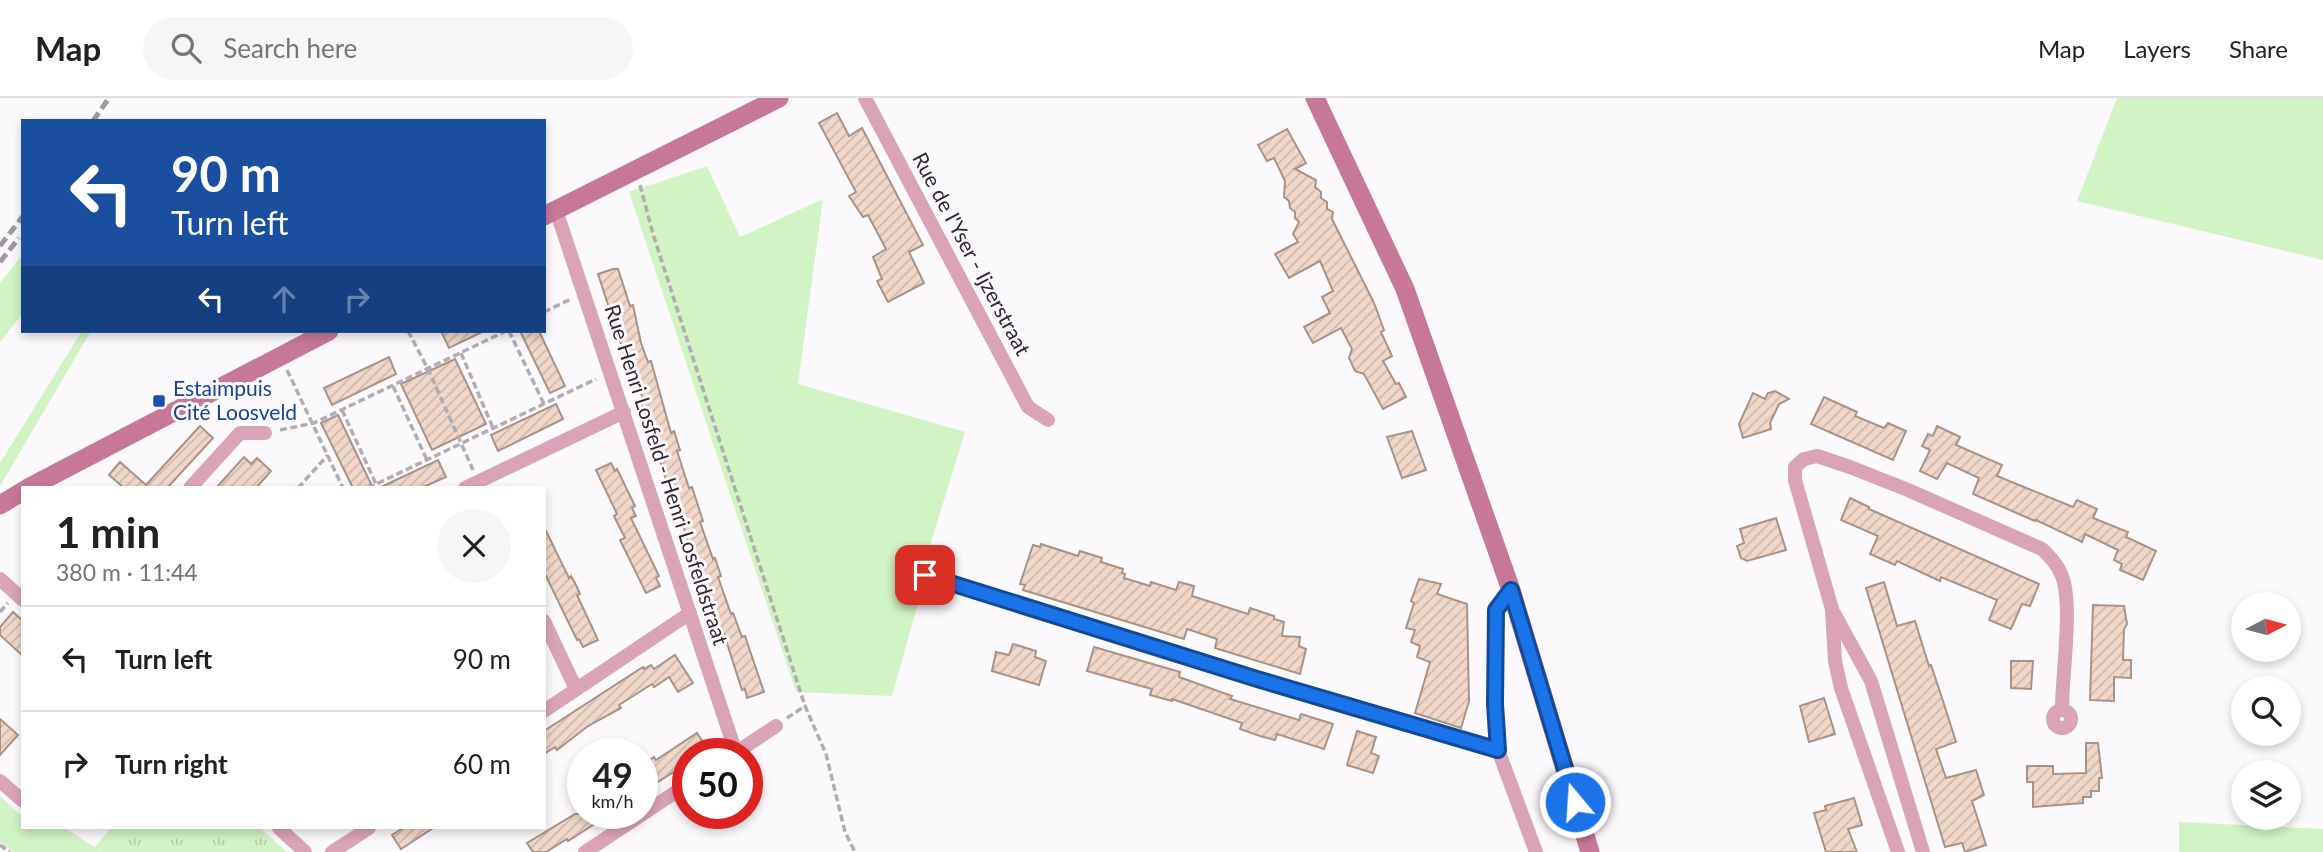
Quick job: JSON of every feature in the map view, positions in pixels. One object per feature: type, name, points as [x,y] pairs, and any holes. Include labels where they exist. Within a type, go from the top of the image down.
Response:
[{"type":"main road","points":[[550,213],[779,98]]},
{"type":"main road","points":[[1315,98],[1405,289],[1511,590],[1590,852]]},
{"type":"main road","points":[[32,486],[325,333]]},
{"type":"main road","points":[[0,505],[21,492]]},
{"type":"street","name":"Rue de l'Yser - Ijzerstraat","points":[[865,98],[1028,407],[1048,420]]},
{"type":"street","name":"Rue Henri Losfeld - Henri Losfeldstraat","points":[[550,213],[584,293],[730,738]]},
{"type":"street","points":[[475,486],[624,412]]},
{"type":"street","points":[[192,486],[240,433],[265,433]]},
{"type":"street","points":[[1923,852],[1871,681],[1832,608],[1795,480],[1794,467],[1804,459],[1817,456],[1908,490],[2042,549],[2054,561],[2062,577],[2066,599],[2062,709]]},
{"type":"street","points":[[925,575],[1257,679],[1498,750]]},
{"type":"street","points":[[0,579],[21,598]]},
{"type":"street","points":[[1511,590],[1496,610],[1495,704],[1498,750],[1536,852]]},
{"type":"street","points":[[1832,608],[1835,661],[1842,688],[1898,852]]},
{"type":"street","points":[[546,710],[690,613]]},
{"type":"street","points":[[546,625],[576,689]]},
{"type":"street","points":[[758,738],[776,726]]},
{"type":"street","points":[[0,781],[21,797]]},
{"type":"street","points":[[584,852],[672,794]]},
{"type":"street","points":[[280,829],[305,852]]},
{"type":"street","points":[[332,852],[367,829]]},
{"type":"path","points":[[636,169],[653,234],[805,706],[826,754],[845,832],[855,852]]},
{"type":"path","points":[[546,311],[584,293]]},
{"type":"path","points":[[409,333],[460,443],[475,486]]},
{"type":"path","points":[[265,433],[314,423],[504,333]]},
{"type":"path","points":[[509,333],[544,404]]},
{"type":"path","points":[[461,353],[494,428]]},
{"type":"path","points":[[279,356],[314,423],[342,486]]},
{"type":"path","points":[[372,486],[610,372]]},
{"type":"path","points":[[393,386],[427,460]]},
{"type":"path","points":[[342,410],[376,484]]},
{"type":"path","points":[[300,486],[328,455]]},
{"type":"path","points":[[776,726],[805,706]]},
{"type":"path","points":[[0,845],[10,852]]},
{"type":"green space","points":[[2117,98],[2323,98],[2323,260],[2077,201]]},
{"type":"green space","points":[[707,166],[740,237],[823,199],[798,384],[965,432],[924,565],[924,582],[892,696],[796,692],[629,192]]},
{"type":"green space","points":[[21,257],[21,316],[0,342],[0,283]]},
{"type":"green space","points":[[81,333],[90,333],[0,486],[0,463]]},
{"type":"green space","points":[[0,796],[21,815],[21,829],[67,829],[102,852],[14,852],[0,842]]},
{"type":"green space","points":[[2179,822],[2231,825],[2231,830],[2323,829],[2323,852],[2179,852]]},
{"type":"green space","points":[[110,829],[261,829],[287,852],[102,852],[95,847]]},
{"type":"building","points":[[837,113],[849,136],[862,128],[923,245],[909,252],[924,283],[888,302],[877,281],[882,279],[873,257],[886,249],[868,215],[863,217],[849,196],[856,192],[819,123]]},
{"type":"building","points":[[1287,129],[1306,163],[1295,169],[1316,180],[1315,187],[1321,192],[1321,198],[1327,202],[1327,209],[1333,212],[1332,219],[1374,303],[1384,330],[1381,332],[1392,356],[1383,361],[1406,397],[1383,409],[1364,374],[1355,371],[1349,358],[1352,349],[1341,328],[1313,343],[1304,327],[1330,313],[1322,297],[1333,291],[1320,261],[1289,278],[1275,254],[1298,242],[1293,234],[1299,222],[1290,208],[1289,201],[1284,197],[1285,181],[1274,158],[1267,161],[1258,145]]},
{"type":"building","points":[[618,269],[630,306],[633,305],[641,343],[648,362],[651,361],[671,433],[674,431],[680,450],[677,451],[703,521],[700,522],[721,576],[718,577],[731,614],[733,613],[742,637],[745,636],[764,692],[747,698],[722,628],[718,629],[715,621],[712,622],[674,495],[671,495],[640,400],[643,399],[632,368],[629,369],[598,274]]},
{"type":"building","points":[[442,333],[480,333],[449,348]]},
{"type":"building","points":[[521,333],[540,333],[565,386],[550,393]]},
{"type":"building","points":[[389,357],[396,374],[332,405],[324,388]]},
{"type":"building","points":[[455,359],[486,424],[432,450],[401,384]]},
{"type":"building","points":[[1775,391],[1789,399],[1779,404],[1770,423],[1771,429],[1743,438],[1739,424],[1753,393],[1765,399],[1768,393]]},
{"type":"building","points":[[1824,397],[1857,412],[1855,416],[1884,428],[1888,423],[1906,431],[1893,460],[1811,424]]},
{"type":"building","points":[[556,404],[563,419],[498,451],[491,435]]},
{"type":"building","points":[[338,415],[372,486],[352,486],[321,423]]},
{"type":"building","points":[[200,426],[213,438],[169,486],[122,486],[109,475],[120,462],[146,485]]},
{"type":"building","points":[[1937,426],[1960,437],[1956,445],[2002,465],[1997,476],[2073,507],[2077,500],[2097,509],[2093,518],[2128,532],[2126,537],[2156,551],[2143,580],[2120,570],[2122,564],[2114,560],[2118,550],[2085,534],[2082,542],[1973,494],[1979,478],[1947,463],[1937,479],[1920,471],[1930,450],[1922,446],[1928,434],[1933,436]]},
{"type":"building","points":[[1412,431],[1426,470],[1402,478],[1387,437]]},
{"type":"building","points":[[244,457],[251,464],[257,458],[271,471],[258,486],[218,486]]},
{"type":"building","points":[[438,460],[446,477],[426,486],[383,486]]},
{"type":"building","points":[[611,463],[615,471],[617,469],[635,506],[632,508],[636,516],[631,518],[659,576],[656,578],[660,586],[646,593],[620,540],[625,538],[614,516],[617,514],[596,470]]},
{"type":"building","points":[[1850,498],[1869,509],[2039,584],[2030,606],[2022,604],[2011,629],[1989,620],[1997,600],[1941,577],[1940,581],[1897,561],[1895,565],[1870,554],[1878,536],[1841,520]]},
{"type":"building","points":[[1776,518],[1786,550],[1747,561],[1741,558],[1737,546],[1744,543],[1740,529]]},
{"type":"building","points":[[546,531],[569,578],[571,576],[576,585],[580,594],[577,595],[598,640],[583,647],[579,639],[577,640],[546,576]]},
{"type":"building","points":[[1041,544],[1078,556],[1080,551],[1102,558],[1101,562],[1123,569],[1124,578],[1150,586],[1151,582],[1176,590],[1179,582],[1194,586],[1192,596],[1248,614],[1250,608],[1274,616],[1274,619],[1284,622],[1282,636],[1300,637],[1299,646],[1306,649],[1300,674],[1215,648],[1217,639],[1187,629],[1184,639],[1023,590],[1025,585],[1020,584],[1033,545],[1040,547]]},
{"type":"building","points":[[1419,579],[1441,584],[1437,594],[1467,604],[1469,701],[1461,728],[1415,713],[1430,662],[1417,657],[1420,646],[1411,642],[1415,630],[1406,628]]},
{"type":"building","points":[[1884,582],[1897,626],[1915,621],[1956,742],[1936,749],[1946,778],[1976,770],[1984,795],[1972,801],[1986,845],[1965,852],[1962,843],[1945,847],[1866,588]]},
{"type":"building","points":[[2093,605],[2124,606],[2127,624],[2124,629],[2123,660],[2131,660],[2131,678],[2114,677],[2114,701],[2090,700]]},
{"type":"building","points":[[13,612],[21,619],[21,654],[0,635],[0,627]]},
{"type":"building","points":[[1013,644],[1036,651],[1035,657],[1046,661],[1039,685],[992,671],[996,652],[1009,655]]},
{"type":"building","points":[[1094,647],[1180,672],[1179,677],[1232,696],[1230,699],[1299,720],[1301,714],[1333,724],[1324,749],[1277,734],[1275,740],[1260,736],[1240,729],[1242,723],[1172,699],[1150,695],[1152,689],[1087,671]]},
{"type":"building","points":[[675,655],[693,683],[678,692],[669,677],[654,687],[652,684],[619,705],[621,708],[572,738],[567,738],[567,742],[557,750],[555,747],[546,753],[546,730],[643,667],[644,669],[651,665],[654,669]]},
{"type":"building","points":[[2011,661],[2033,661],[2031,689],[2011,688]]},
{"type":"building","points":[[1824,698],[1835,734],[1809,742],[1800,706]]},
{"type":"building","points":[[0,719],[18,735],[0,755]]},
{"type":"building","points":[[1357,731],[1376,737],[1371,753],[1379,756],[1373,773],[1347,765]]},
{"type":"building","points":[[2086,743],[2098,743],[2102,778],[2099,778],[2099,791],[2091,791],[2091,797],[2083,797],[2083,803],[2033,807],[2033,782],[2027,782],[2027,766],[2053,766],[2053,774],[2086,773]]},
{"type":"building","points":[[672,749],[672,773],[658,782],[658,759]]},
{"type":"building","points":[[1854,798],[1862,825],[1848,829],[1857,852],[1826,852],[1814,813],[1826,810],[1825,806]]},
{"type":"building","points":[[567,819],[567,829],[587,829],[546,852],[533,852],[527,843]]},
{"type":"building","points":[[401,829],[431,829],[401,849],[392,835]]},
{"type":"railway","points":[[94,119],[109,98]]},
{"type":"railway","points":[[0,246],[21,219]]},
{"type":"railway","points":[[0,262],[19,238]]},
{"type":"place","name":"Estaimpuis Cité Loosveld","points":[[159,401]]},
{"type":"route","points":[[925,575],[1257,679],[1498,750],[1495,704],[1496,610],[1511,590],[1575,802]]}]
